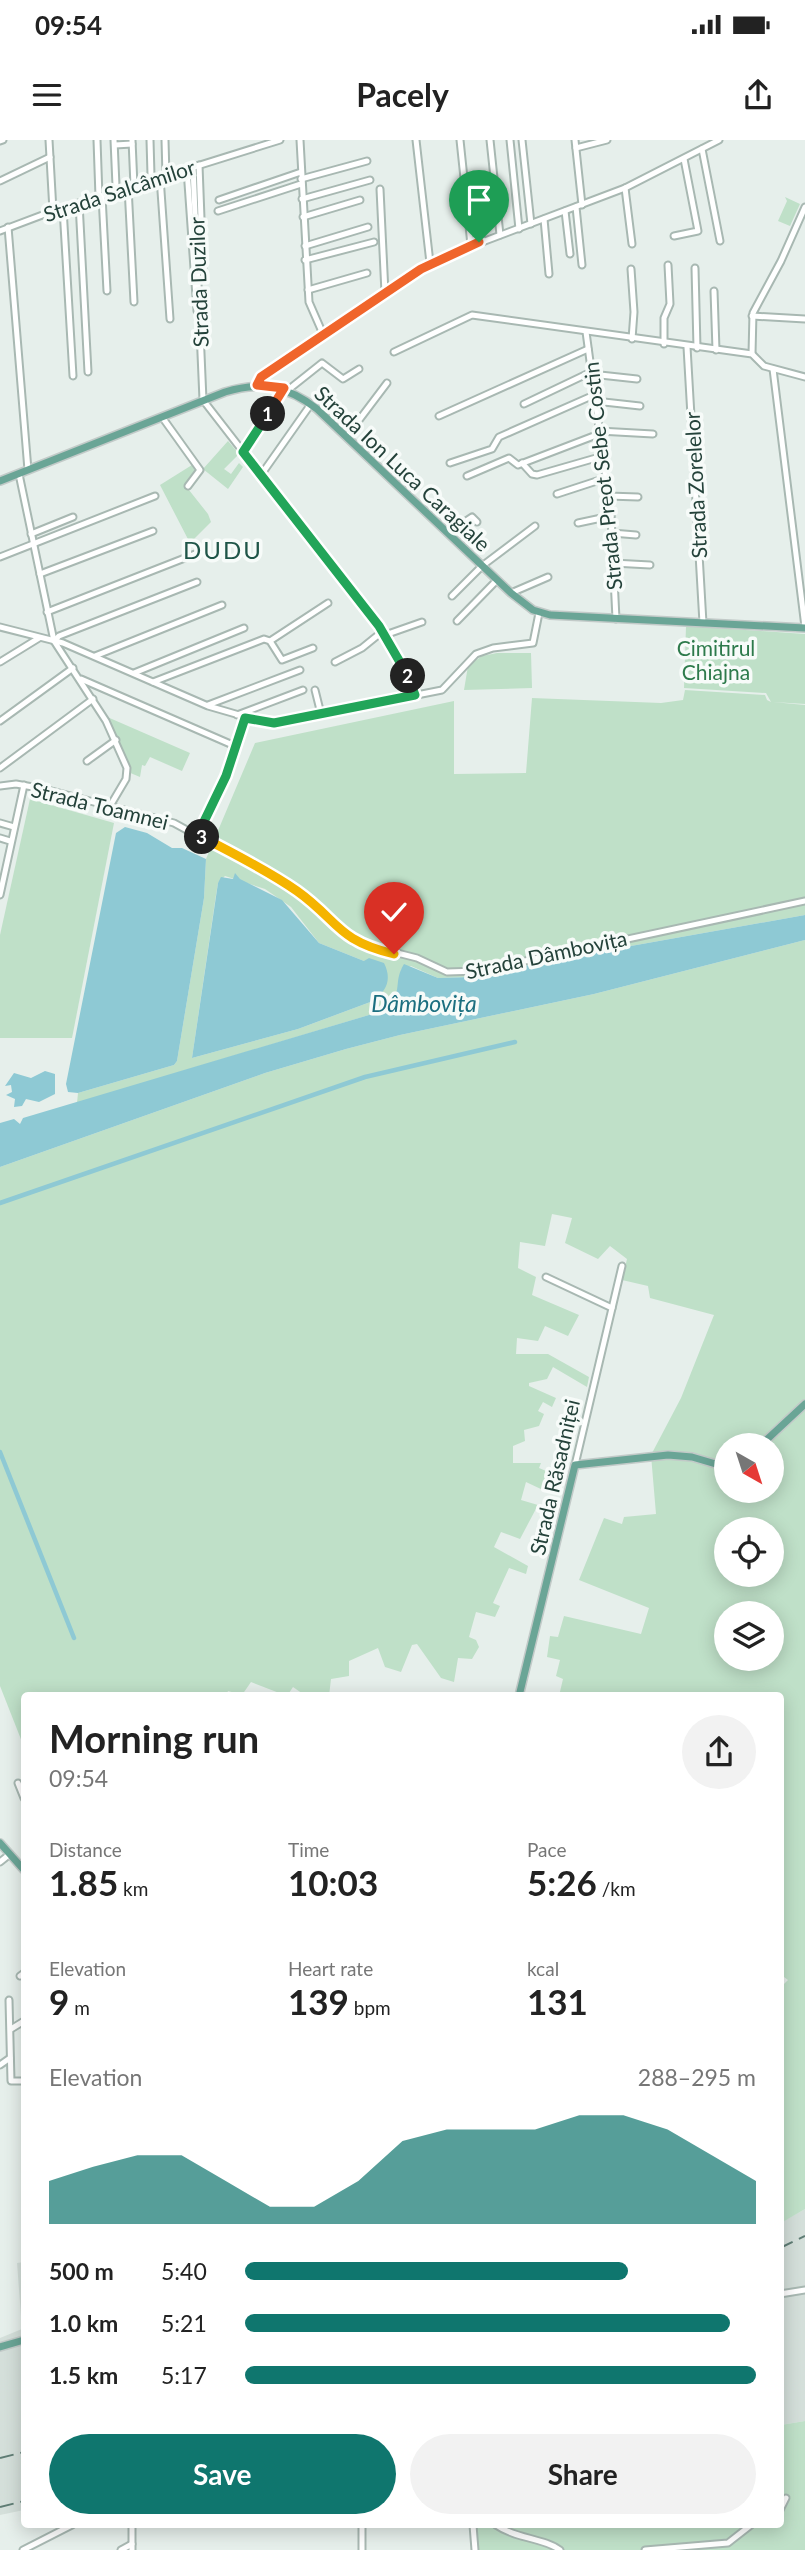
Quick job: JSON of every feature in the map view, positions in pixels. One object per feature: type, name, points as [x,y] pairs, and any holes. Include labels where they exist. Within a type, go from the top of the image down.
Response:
[{"type":"main road","name":"Strada Ion Luca Caragiale","points":[[0,481],[203,399],[257,385],[286,389],[311,404],[511,593],[539,613]]},
{"type":"main road","points":[[539,613],[805,628]]},
{"type":"main road","points":[[774,1433],[805,1404]]},
{"type":"main road","points":[[575,1465],[668,1455],[692,1457],[714,1463]]},
{"type":"main road","name":"Strada Răsadniței","points":[[520,1692],[575,1465]]},
{"type":"main road","points":[[0,1843],[21,1867]]},
{"type":"main road","points":[[0,2347],[21,2341]]},
{"type":"street","points":[[49,140],[53,211]]},
{"type":"street","points":[[97,140],[107,291]]},
{"type":"street","points":[[97,151],[115,145],[150,140],[151,175]]},
{"type":"street","points":[[165,140],[163,177],[170,319]]},
{"type":"street","name":"Strada Salcâmilor","points":[[0,231],[53,211],[280,140]]},
{"type":"street","points":[[300,140],[308,290],[311,311],[323,334]]},
{"type":"street","points":[[416,140],[430,263]]},
{"type":"street","points":[[460,140],[471,245]]},
{"type":"street","points":[[490,140],[500,235]]},
{"type":"street","points":[[510,140],[519,229]]},
{"type":"street","points":[[522,140],[531,224]]},
{"type":"street","points":[[575,140],[582,265]]},
{"type":"street","points":[[576,148],[607,140]]},
{"type":"street","points":[[257,385],[261,377],[430,263],[625,188],[719,140]]},
{"type":"street","points":[[132,142],[134,302]]},
{"type":"street","points":[[115,145],[116,186]]},
{"type":"street","points":[[702,149],[720,241]]},
{"type":"street","points":[[0,181],[50,157]]},
{"type":"street","points":[[674,236],[698,231],[684,159]]},
{"type":"street","points":[[218,211],[367,162]]},
{"type":"street","points":[[193,167],[203,272]]},
{"type":"street","name":"Strada Duzilor","points":[[193,167],[203,399]]},
{"type":"street","points":[[219,200],[301,172]]},
{"type":"street","points":[[302,199],[370,180]]},
{"type":"street","points":[[625,188],[632,244]]},
{"type":"street","points":[[380,189],[385,293]]},
{"type":"street","points":[[303,217],[360,200]]},
{"type":"street","points":[[79,203],[88,372]]},
{"type":"street","points":[[805,207],[752,316],[752,354],[757,361],[773,369],[805,377]]},
{"type":"street","points":[[63,208],[73,376]]},
{"type":"street","points":[[565,211],[569,254]]},
{"type":"street","points":[[544,219],[549,274]]},
{"type":"street","points":[[8,227],[28,470]]},
{"type":"street","points":[[304,246],[368,228]]},
{"type":"street","points":[[305,260],[374,242]]},
{"type":"street","points":[[664,344],[664,318],[670,304],[667,265]]},
{"type":"street","points":[[695,268],[697,348]]},
{"type":"street","points":[[631,269],[634,312],[632,339]]},
{"type":"street","points":[[308,290],[367,273]]},
{"type":"street","points":[[714,291],[716,350]]},
{"type":"street","points":[[394,352],[468,315],[752,354]]},
{"type":"street","points":[[752,316],[805,319]]},
{"type":"street","name":"Strada Preot Sebe Costin","points":[[586,332],[611,516],[616,619]]},
{"type":"street","name":"Strada Zorelelor","points":[[687,347],[703,623]]},
{"type":"street","points":[[439,416],[588,349]]},
{"type":"street","points":[[243,452],[286,389],[322,363],[343,379],[359,369]]},
{"type":"street","points":[[773,369],[805,628]]},
{"type":"street","points":[[524,404],[591,373],[637,379]]},
{"type":"street","points":[[346,436],[387,383]]},
{"type":"street","points":[[450,463],[492,449],[499,437],[595,398],[640,406]]},
{"type":"street","points":[[203,399],[384,633],[402,663],[415,695]]},
{"type":"street","points":[[261,475],[311,404]]},
{"type":"street","points":[[162,417],[200,470],[188,486]]},
{"type":"street","points":[[467,476],[509,458],[516,465],[522,463],[599,432],[653,434]]},
{"type":"street","points":[[522,463],[532,474],[537,475],[603,456]]},
{"type":"street","points":[[19,474],[54,641],[81,679],[116,740],[127,776],[110,806]]},
{"type":"street","points":[[558,494],[606,478]]},
{"type":"street","points":[[0,557],[155,496]]},
{"type":"street","points":[[608,496],[638,498]]},
{"type":"street","points":[[578,523],[611,516]]},
{"type":"street","points":[[32,534],[73,517]]},
{"type":"street","points":[[448,533],[471,517],[477,522]]},
{"type":"street","points":[[452,596],[482,566],[535,526]]},
{"type":"street","points":[[40,574],[153,530]]},
{"type":"street","points":[[612,533],[636,535]]},
{"type":"street","points":[[47,612],[195,554]]},
{"type":"street","points":[[614,563],[650,565]]},
{"type":"street","points":[[511,593],[548,577]]},
{"type":"street","points":[[457,621],[497,580]]},
{"type":"street","points":[[54,641],[59,636],[197,582]]},
{"type":"street","points":[[270,641],[328,603]]},
{"type":"street","points":[[95,656],[222,606]]},
{"type":"street","points":[[0,627],[54,641],[95,656],[208,706],[270,724],[447,688],[466,662],[481,651],[534,643],[539,613]]},
{"type":"street","points":[[335,662],[384,633],[422,622]]},
{"type":"street","points":[[133,673],[244,628]]},
{"type":"street","points":[[0,662],[39,638]]},
{"type":"street","points":[[153,682],[264,639],[270,641],[282,660],[313,648]]},
{"type":"street","points":[[0,721],[74,668]]},
{"type":"street","points":[[208,706],[300,670]]},
{"type":"street","points":[[81,679],[235,746]]},
{"type":"street","points":[[237,715],[303,690]]},
{"type":"street","points":[[315,690],[321,714]]},
{"type":"street","points":[[0,768],[93,699]]},
{"type":"street","points":[[198,834],[226,776],[245,718]]},
{"type":"street","points":[[88,761],[116,740]]},
{"type":"street","name":"Strada Toamnei","points":[[0,785],[23,785],[110,806],[167,821],[198,834]]},
{"type":"street","points":[[0,895],[4,854],[14,827],[23,785]]},
{"type":"street","points":[[0,823],[14,827]]},
{"type":"street","name":"Strada Dâmbovița","points":[[198,834],[299,892],[355,942],[417,958],[456,973],[478,971],[805,901]]},
{"type":"street","points":[[0,838],[10,841]]},
{"type":"street","name":"Strada Răsadniței","points":[[575,1465],[622,1266]]},
{"type":"street","points":[[546,1277],[612,1308]]},
{"type":"street","points":[[18,1783],[21,1790]]},
{"type":"street","points":[[0,1862],[10,1854]]},
{"type":"street","points":[[9,2000],[11,2081],[21,2081]]},
{"type":"street","points":[[11,2029],[21,2023]]},
{"type":"street","points":[[0,2064],[10,2058]]},
{"type":"street","points":[[784,2293],[805,2290]]},
{"type":"street","points":[[784,2502],[786,2498]]},
{"type":"street","points":[[23,2550],[66,2528]]},
{"type":"street","points":[[121,2550],[132,2547],[132,2528]]},
{"type":"street","points":[[362,2528],[362,2550]]},
{"type":"street","points":[[473,2528],[475,2550]]},
{"type":"street","points":[[501,2528],[512,2535],[552,2544],[560,2550]]},
{"type":"street","points":[[645,2550],[728,2543],[747,2528]]},
{"type":"shaded area","points":[[805,2209],[805,2421],[784,2424],[784,2221]]},
{"type":"shaded area","points":[[21,2262],[21,2316],[17,2263]]},
{"type":"shaded area","points":[[21,2329],[21,2511],[0,2515],[0,2338]]},
{"type":"green space","points":[[785,197],[800,204],[790,226],[778,221],[787,201]]},
{"type":"green space","points":[[228,441],[239,454],[224,469],[231,474],[239,463],[243,467],[228,489],[203,469]]},
{"type":"green space","points":[[192,465],[196,472],[185,485],[208,514],[211,522],[190,543],[160,485]]},
{"type":"green space","name":"Cimitirul Chiajna","points":[[686,626],[805,634],[805,704],[773,702],[805,705],[805,915],[473,977],[438,978],[411,966],[401,969],[396,994],[379,1012],[77,1103],[78,1093],[174,1065],[177,1061],[204,898],[206,859],[255,743],[454,701],[454,774],[526,773],[532,698],[661,703],[683,700],[685,690],[765,695],[771,702],[766,693],[684,688]],"holes":[[[225,876],[265,889],[291,907],[319,943],[364,961],[378,962],[373,1001],[298,1029],[192,1058],[218,883]]]},
{"type":"green space","points":[[531,653],[532,688],[464,690],[468,666],[482,656]]},
{"type":"green space","points":[[105,716],[190,753],[182,771],[150,757],[145,766],[142,765],[140,777],[128,772]]},
{"type":"green space","points":[[30,799],[114,823],[72,1038],[0,1038],[0,935]]},
{"type":"green space","points":[[805,940],[805,2209],[784,2221],[784,1984],[788,1980],[784,1977],[784,1692],[560,1692],[563,1679],[556,1676],[560,1660],[547,1657],[550,1636],[558,1637],[564,1616],[641,1634],[649,1608],[579,1580],[604,1518],[622,1524],[624,1517],[656,1514],[651,1455],[681,1398],[714,1315],[650,1298],[648,1286],[622,1280],[627,1259],[610,1246],[598,1259],[565,1243],[572,1218],[552,1214],[545,1246],[520,1242],[518,1268],[536,1277],[532,1295],[579,1315],[568,1336],[545,1326],[538,1341],[517,1338],[516,1354],[548,1354],[589,1377],[587,1387],[553,1367],[547,1379],[529,1383],[529,1386],[556,1398],[552,1407],[543,1402],[538,1411],[544,1414],[539,1426],[524,1430],[525,1441],[513,1446],[513,1463],[541,1463],[539,1468],[551,1473],[543,1490],[526,1482],[521,1500],[538,1505],[520,1539],[501,1532],[494,1547],[528,1566],[526,1574],[509,1568],[493,1603],[500,1606],[495,1617],[476,1612],[469,1637],[476,1640],[479,1647],[472,1659],[458,1658],[454,1682],[441,1678],[417,1644],[412,1645],[401,1672],[385,1667],[378,1648],[349,1661],[349,1676],[331,1679],[329,1692],[300,1692],[293,1687],[290,1692],[277,1692],[251,1682],[244,1692],[21,1692],[21,1739],[0,1686],[0,1167],[265,1073],[346,1049],[594,994]]},
{"type":"green space","points":[[805,2421],[805,2550],[476,2550],[476,2528],[784,2528],[784,2424]]},
{"type":"water","points":[[125,827],[147,833],[172,848],[182,848],[206,859],[204,898],[177,1061],[174,1065],[78,1093],[68,1092],[66,1084],[116,833]]},
{"type":"water","points":[[235,873],[240,879],[282,900],[319,943],[364,961],[369,958],[384,963],[388,974],[387,984],[373,1001],[298,1029],[192,1058],[218,883],[221,877],[233,879]]},
{"type":"water","name":"Dâmbovița","points":[[805,915],[805,940],[594,994],[346,1049],[265,1073],[0,1167],[0,1123],[14,1119],[20,1124],[23,1118],[379,1012],[393,1000],[404,964],[438,978],[473,977]]},
{"type":"water","points":[[45,1071],[55,1074],[55,1094],[39,1102],[26,1099],[22,1106],[14,1107],[15,1099],[6,1095],[12,1092],[11,1085],[5,1086],[14,1073],[31,1078]]},
{"type":"waterway","points":[[0,1203],[365,1077],[515,1042]]},
{"type":"waterway","points":[[0,1452],[74,1638]]},
{"type":"railway","points":[[784,2246],[805,2236]]},
{"type":"railway","points":[[0,2458],[21,2453]]},
{"type":"railway","points":[[0,2507],[21,2502]]},
{"type":"district","name":"DUDU","points":[[223,549]]},
{"type":"route","points":[[394,954],[362,946],[346,937],[299,892],[198,834],[226,776],[229,760],[245,718],[274,723],[415,695],[390,640],[243,452],[284,388],[257,385],[261,377],[421,269],[448,254],[479,242]]}]
